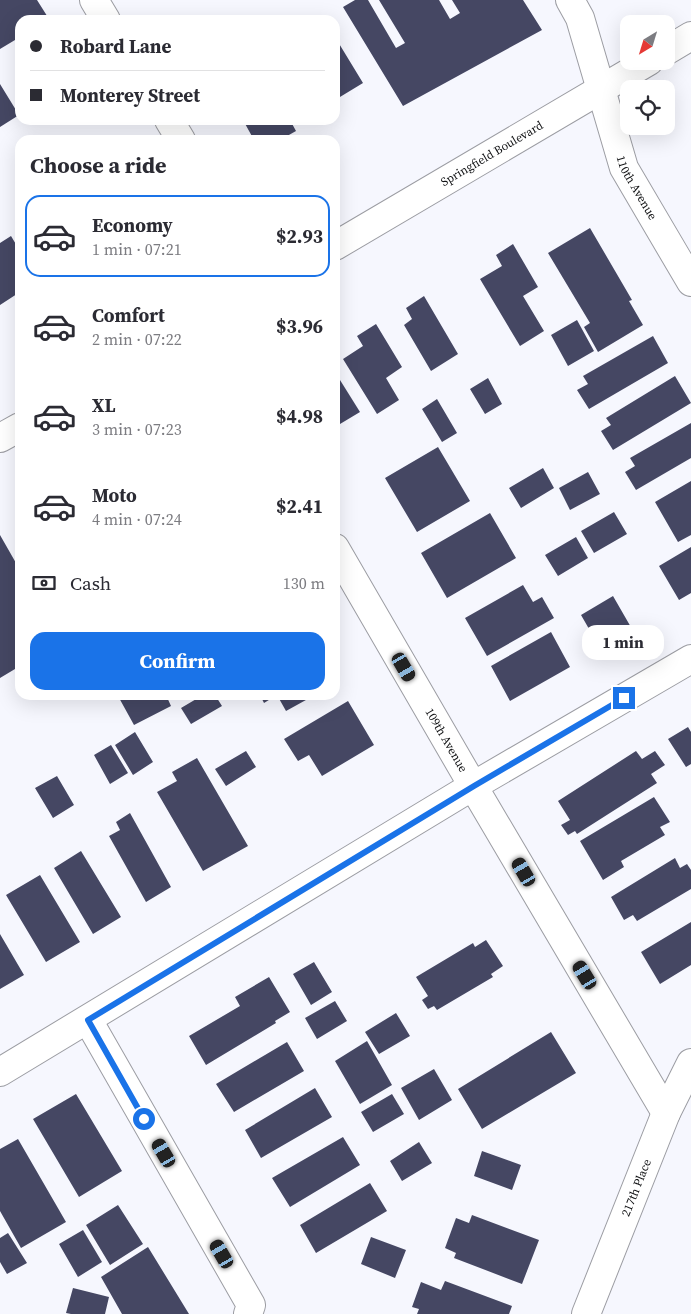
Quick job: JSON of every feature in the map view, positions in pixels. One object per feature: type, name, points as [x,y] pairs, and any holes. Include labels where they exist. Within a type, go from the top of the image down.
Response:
[{"type":"street","points":[[94,0],[103,15]]},
{"type":"street","name":"110th Avenue","points":[[570,0],[580,18],[624,168],[691,282]]},
{"type":"street","points":[[675,46],[691,36]]},
{"type":"street","name":"Springfield Boulevard","points":[[340,243],[634,70]]},
{"type":"street","points":[[0,438],[15,430]]},
{"type":"street","name":"109th Avenue","points":[[340,557],[666,1113]]},
{"type":"street","points":[[0,1072],[474,786],[691,659]]},
{"type":"street","points":[[88,1020],[251,1305],[248,1314]]},
{"type":"street","name":"217th Place","points":[[586,1314],[666,1113],[691,1063]]},
{"type":"building","points":[[0,0],[37,0],[46,15],[15,15],[15,40],[0,49]]},
{"type":"building","points":[[355,0],[368,0],[396,48],[405,43],[379,0],[439,0],[450,19],[460,13],[452,0],[523,0],[542,30],[403,106],[343,7]]},
{"type":"building","points":[[340,45],[363,83],[340,97]]},
{"type":"building","points":[[0,84],[15,108],[15,118],[0,127]]},
{"type":"building","points":[[246,125],[293,125],[296,131],[289,135],[251,135]]},
{"type":"building","points":[[590,228],[632,300],[629,301],[643,325],[598,352],[584,327],[590,323],[548,253]]},
{"type":"building","points":[[11,236],[15,243],[15,295],[0,305],[0,243]]},
{"type":"building","points":[[513,244],[538,287],[523,296],[544,331],[520,346],[480,279],[502,266],[496,255]]},
{"type":"building","points":[[424,296],[458,354],[431,371],[404,325],[412,319],[406,308]]},
{"type":"building","points":[[577,320],[594,351],[568,366],[551,335]]},
{"type":"building","points":[[376,324],[402,367],[386,378],[399,400],[377,414],[343,359],[363,346],[357,336]]},
{"type":"building","points":[[653,336],[668,363],[589,409],[577,390],[588,384],[583,376]]},
{"type":"building","points":[[675,376],[691,403],[613,450],[601,431],[611,425],[606,418]]},
{"type":"building","points":[[488,378],[502,404],[485,414],[470,389]]},
{"type":"building","points":[[340,380],[360,412],[340,424]]},
{"type":"building","points":[[437,399],[457,433],[442,442],[422,409]]},
{"type":"building","points":[[691,423],[691,458],[636,490],[625,472],[635,466],[630,458]]},
{"type":"building","points":[[438,447],[470,501],[417,532],[385,478]]},
{"type":"building","points":[[543,468],[554,488],[521,508],[509,488]]},
{"type":"building","points":[[588,472],[600,494],[570,510],[559,488]]},
{"type":"building","points":[[691,481],[691,535],[678,542],[655,502]]},
{"type":"building","points":[[614,512],[627,534],[594,553],[581,531]]},
{"type":"building","points":[[490,513],[516,558],[447,598],[421,553]]},
{"type":"building","points":[[0,535],[15,561],[15,669],[0,678]]},
{"type":"building","points":[[576,537],[588,558],[558,576],[545,555]]},
{"type":"building","points":[[691,547],[691,593],[679,600],[659,566]]},
{"type":"building","points":[[523,585],[533,602],[542,597],[554,618],[487,656],[465,618]]},
{"type":"building","points":[[613,596],[632,629],[600,648],[581,615]]},
{"type":"building","points":[[551,632],[570,667],[510,701],[491,666]]},
{"type":"building","points":[[120,700],[168,700],[171,706],[134,725]]},
{"type":"building","points":[[195,700],[218,700],[222,706],[191,724],[181,708]]},
{"type":"building","points":[[280,700],[306,700],[286,711]]},
{"type":"building","points":[[348,701],[374,745],[322,776],[309,755],[298,761],[284,739]]},
{"type":"building","points":[[688,727],[691,732],[691,764],[686,767],[668,739]]},
{"type":"building","points":[[135,732],[153,762],[133,775],[115,745]]},
{"type":"building","points":[[111,745],[128,773],[110,784],[94,755]]},
{"type":"building","points":[[246,751],[256,767],[226,786],[215,769]]},
{"type":"building","points":[[636,751],[642,759],[655,751],[665,765],[651,774],[657,783],[577,834],[575,831],[568,835],[561,825],[570,820],[558,801]]},
{"type":"building","points":[[197,758],[248,846],[203,871],[157,792],[177,781],[172,772]]},
{"type":"building","points":[[57,776],[74,805],[53,818],[35,788]]},
{"type":"building","points":[[654,797],[670,822],[660,827],[665,835],[621,861],[624,867],[603,880],[580,841]]},
{"type":"building","points":[[130,813],[171,887],[146,902],[109,836],[120,830],[116,822]]},
{"type":"building","points":[[81,851],[121,917],[93,934],[54,868]]},
{"type":"building","points":[[675,858],[680,868],[687,864],[691,870],[691,889],[637,921],[633,915],[624,920],[611,897]]},
{"type":"building","points":[[40,875],[80,942],[46,962],[6,895]]},
{"type":"building","points":[[691,922],[691,965],[660,984],[641,952]]},
{"type":"building","points":[[0,934],[24,975],[0,989]]},
{"type":"building","points":[[486,940],[503,966],[491,974],[493,977],[437,1010],[434,1006],[428,1009],[422,1000],[428,996],[416,977],[473,943],[475,947]]},
{"type":"building","points":[[314,962],[332,992],[311,1005],[293,974]]},
{"type":"building","points":[[269,977],[290,1012],[275,1021],[276,1023],[206,1065],[189,1036],[240,1006],[235,997]]},
{"type":"building","points":[[335,1001],[347,1021],[317,1039],[305,1018]]},
{"type":"building","points":[[396,1013],[410,1036],[379,1054],[365,1032]]},
{"type":"building","points":[[551,1032],[576,1073],[482,1129],[458,1089]]},
{"type":"building","points":[[367,1041],[392,1085],[360,1104],[335,1061]]},
{"type":"building","points":[[287,1042],[304,1071],[234,1112],[216,1084]]},
{"type":"building","points":[[434,1069],[452,1100],[419,1120],[401,1088]]},
{"type":"building","points":[[315,1088],[332,1117],[261,1158],[245,1130]]},
{"type":"building","points":[[76,1094],[122,1171],[79,1197],[33,1119]]},
{"type":"building","points":[[392,1094],[404,1114],[373,1132],[361,1112]]},
{"type":"building","points":[[343,1137],[360,1165],[290,1207],[272,1178]]},
{"type":"building","points":[[18,1139],[66,1222],[21,1248],[0,1211],[0,1149]]},
{"type":"building","points":[[419,1142],[432,1163],[402,1181],[390,1161]]},
{"type":"building","points":[[482,1151],[521,1165],[512,1190],[474,1176]]},
{"type":"building","points":[[370,1183],[387,1211],[316,1253],[300,1225]]},
{"type":"building","points":[[118,1205],[143,1244],[110,1265],[86,1225]]},
{"type":"building","points":[[472,1215],[539,1240],[522,1284],[454,1258],[456,1253],[445,1248],[456,1218],[469,1223]]},
{"type":"building","points":[[83,1230],[102,1262],[78,1277],[59,1244]]},
{"type":"building","points":[[8,1233],[27,1263],[7,1274],[0,1262],[0,1238]]},
{"type":"building","points":[[371,1237],[406,1250],[395,1278],[361,1264]]},
{"type":"building","points":[[148,1247],[189,1314],[122,1314],[101,1277]]},
{"type":"building","points":[[445,1281],[512,1306],[509,1314],[417,1314],[419,1309],[412,1307],[421,1282],[441,1290]]},
{"type":"building","points":[[73,1288],[109,1297],[105,1314],[66,1313]]},
{"type":"route","points":[[144,1119],[88,1020],[474,786],[624,698]]}]
